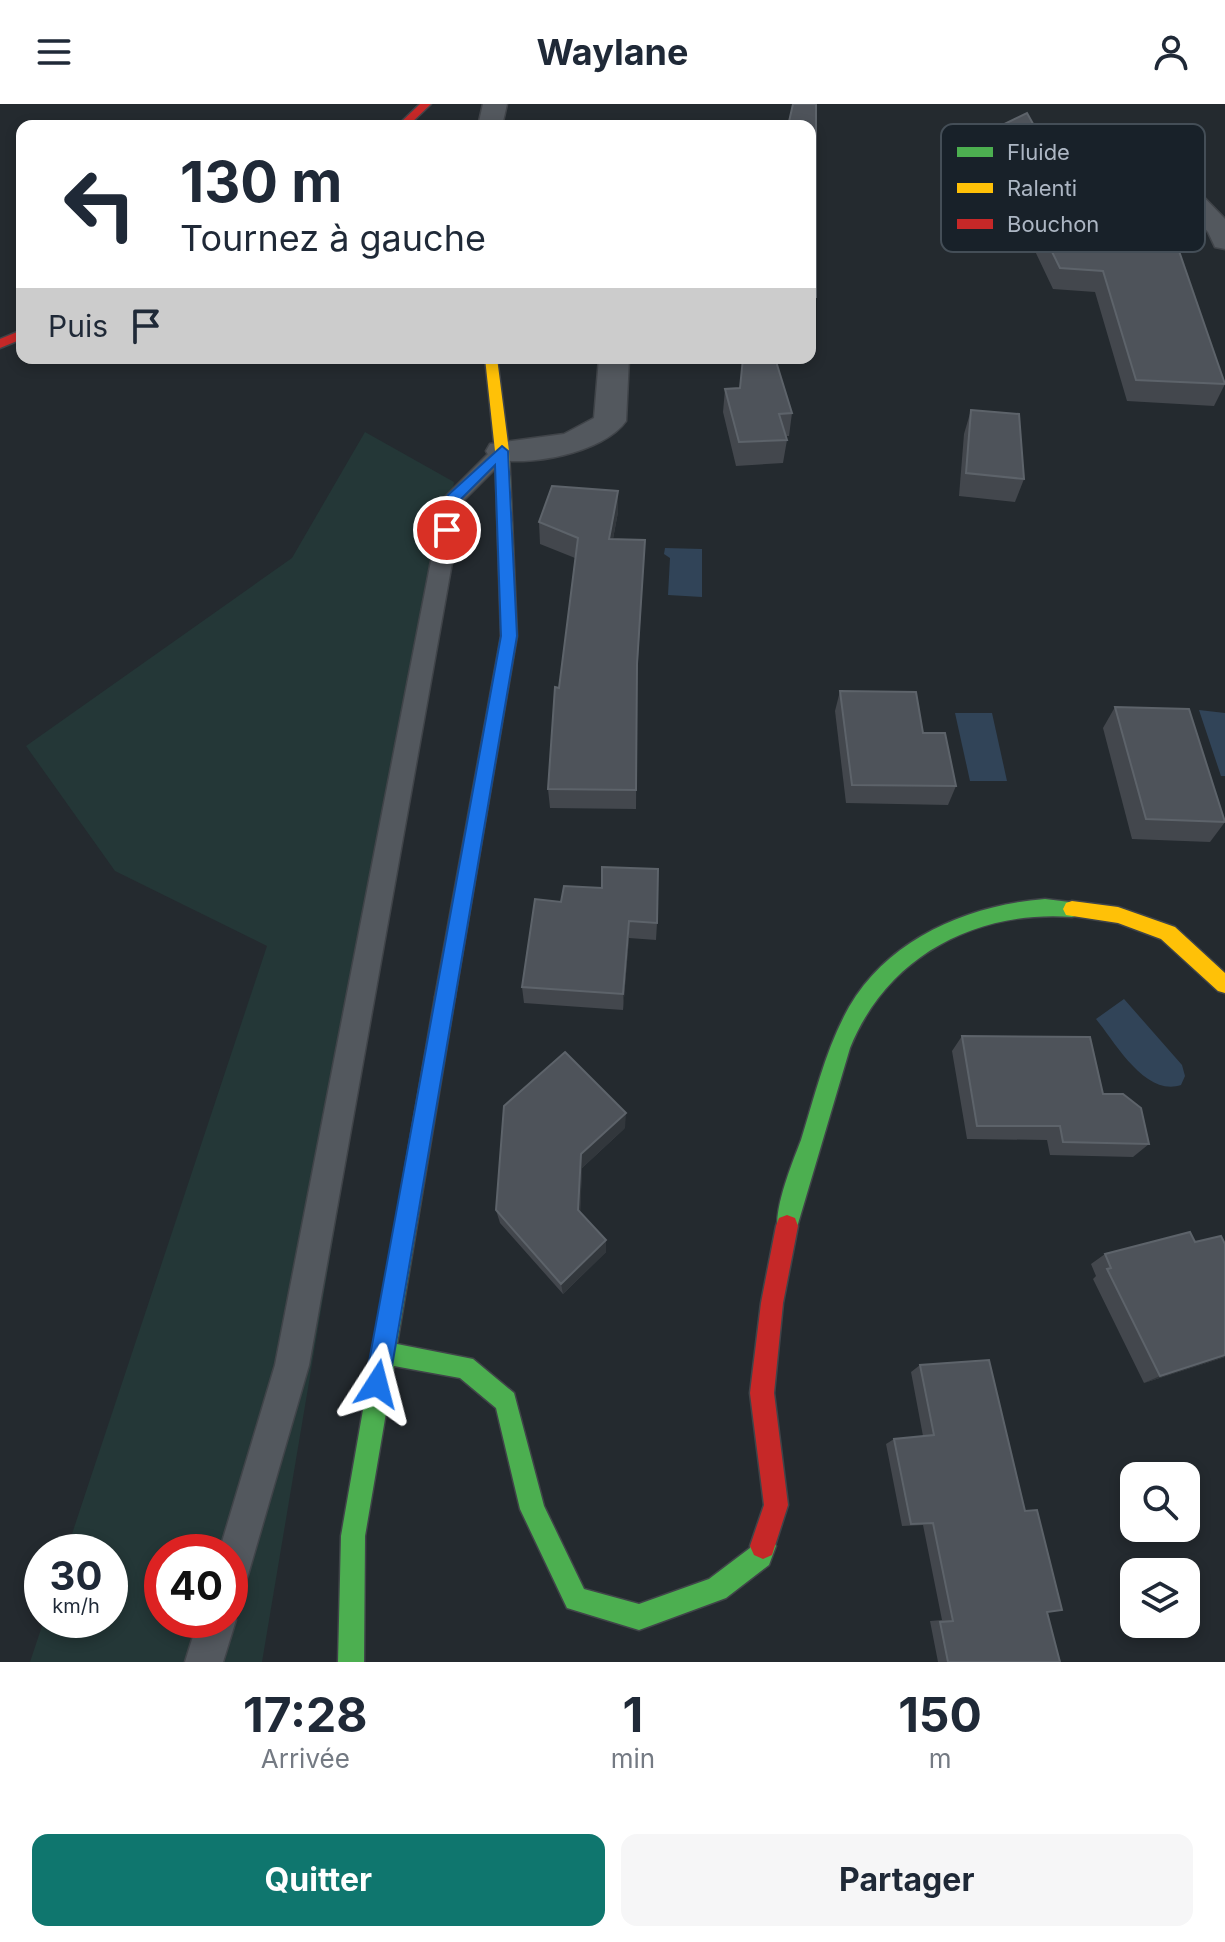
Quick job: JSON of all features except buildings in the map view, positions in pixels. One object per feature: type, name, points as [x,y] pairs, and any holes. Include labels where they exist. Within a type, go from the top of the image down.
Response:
[{"type":"street","points":[[409,120],[426,104]]},
{"type":"street","points":[[1205,214],[1220,229],[1225,241]]},
{"type":"street","points":[[351,1662],[353,1536],[382,1353],[509,636],[502,451],[492,364]]},
{"type":"street","points":[[502,451],[570,444],[598,433],[610,421],[614,364]]},
{"type":"street","points":[[382,1353],[465,1367],[506,1401],[532,1509],[576,1599],[639,1617],[717,1589],[760,1556],[776,1505],[762,1393],[774,1288],[792,1198],[843,1039],[874,987],[912,952],[954,927],[1005,911],[1060,907],[1118,915],[1168,933],[1225,985]]},
{"type":"lane","points":[[242,1534],[292,1365],[453,499],[502,451]]},
{"type":"lane","points":[[204,1662],[211,1638]]},
{"type":"shaded area","points":[[365,432],[454,482],[350,1138],[262,1662],[30,1662],[38,1638],[128,1638],[128,1534],[72,1534],[267,946],[115,871],[26,746],[292,558]]},
{"type":"water","points":[[665,548],[702,549],[702,597],[668,595],[670,558],[664,554]]},
{"type":"water","points":[[1199,710],[1225,713],[1225,776],[1221,776]]},
{"type":"water","points":[[955,713],[992,713],[1007,781],[970,781]]},
{"type":"water","points":[[1124,999],[1182,1065],[1185,1076],[1181,1085],[1168,1087],[1143,1075],[1096,1019]]},
{"type":"traffic: fast","points":[[787,1226],[801,1170],[847,1031],[875,986],[915,950],[964,924],[1018,909],[1072,909]]},
{"type":"traffic: fast","points":[[351,1662],[353,1536],[445,997]]},
{"type":"traffic: fast","points":[[382,1353],[465,1367],[506,1401],[532,1509],[576,1599],[639,1617],[717,1589],[760,1556],[763,1546]]},
{"type":"traffic: slow","points":[[445,997],[509,636],[502,451],[492,364]]},
{"type":"traffic: slow","points":[[1072,909],[1118,915],[1168,933],[1225,985]]},
{"type":"traffic: jam","points":[[409,120],[426,104]]},
{"type":"traffic: jam","points":[[0,344],[16,337]]},
{"type":"traffic: jam","points":[[763,1546],[776,1505],[762,1393],[772,1303],[787,1226]]},
{"type":"route","points":[[377,1384],[509,636],[502,451],[453,499],[447,530]]}]
